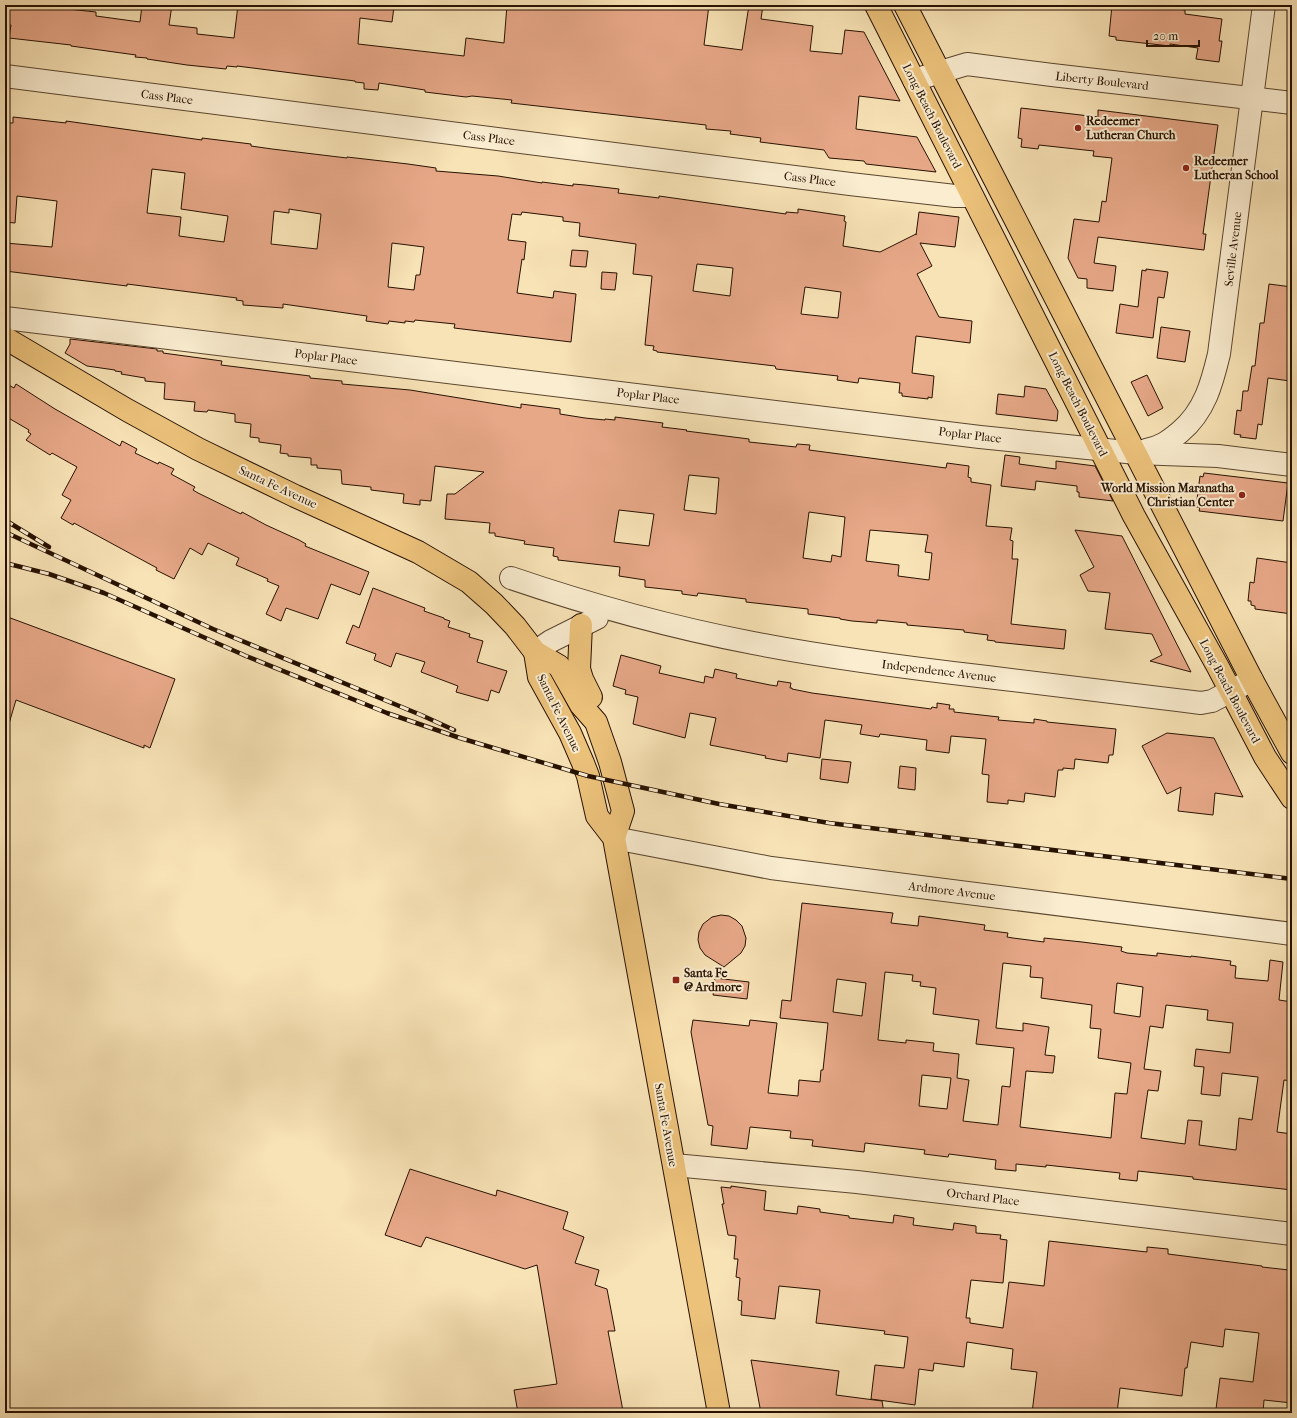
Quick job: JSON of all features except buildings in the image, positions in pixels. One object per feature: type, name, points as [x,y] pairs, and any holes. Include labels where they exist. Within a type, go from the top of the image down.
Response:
[{"type":"main road","name":"Long Beach Boulevard","points":[[876,5],[1134,516],[1265,757],[1292,798]]},
{"type":"main road","name":"Long Beach Boulevard","points":[[905,5],[1252,680],[1292,753]]},
{"type":"main road","name":"Santa Fe Avenue","points":[[5,338],[126,410],[198,449],[295,496],[418,552],[469,582],[494,604],[515,626],[535,652],[559,666],[581,705],[596,722],[610,762],[623,811],[614,838]]},
{"type":"main road","points":[[581,625],[579,669],[592,700],[596,722]]},
{"type":"main road","name":"Santa Fe Avenue","points":[[535,652],[539,677],[570,733],[583,763],[597,816],[614,838],[719,1413]]},
{"type":"street","name":"Seville Avenue","points":[[1136,452],[1160,447],[1190,424],[1202,407],[1211,386],[1219,354],[1264,5]]},
{"type":"street","name":"Liberty Boulevard","points":[[914,80],[967,64],[1292,103]]},
{"type":"street","name":"Cass Place","points":[[5,76],[850,184],[955,196],[972,196]]},
{"type":"street","name":"Poplar Place","points":[[5,318],[980,437],[1136,452],[1218,456],[1292,465]]},
{"type":"street","name":"Independence Avenue","points":[[511,578],[623,614],[753,643],[820,655],[904,667],[1201,703],[1212,701],[1252,680]]},
{"type":"street","name":"Independence Avenue","points":[[535,652],[552,641],[596,618],[610,614],[623,614]]},
{"type":"street","name":"Ardmore Avenue","points":[[614,838],[772,868],[1292,934]]},
{"type":"street","name":"Orchard Place","points":[[674,1166],[872,1184],[1292,1234]]},
{"type":"railway","points":[[5,520],[49,547]]},
{"type":"railway","points":[[5,532],[213,629],[454,730]]},
{"type":"railway","points":[[5,563],[49,574],[104,593],[246,656],[387,713],[460,738],[588,776],[719,804],[829,823],[1292,879]]},
{"type":"place","name":"Redeemer Lutheran Church","points":[[1078,128]]},
{"type":"place","name":"Redeemer Lutheran School","points":[[1186,168]]},
{"type":"place","name":"World Mission Maranatha Christian Center","points":[[1242,495]]},
{"type":"place","name":"Santa Fe @ Ardmore","points":[[676,980]]}]
